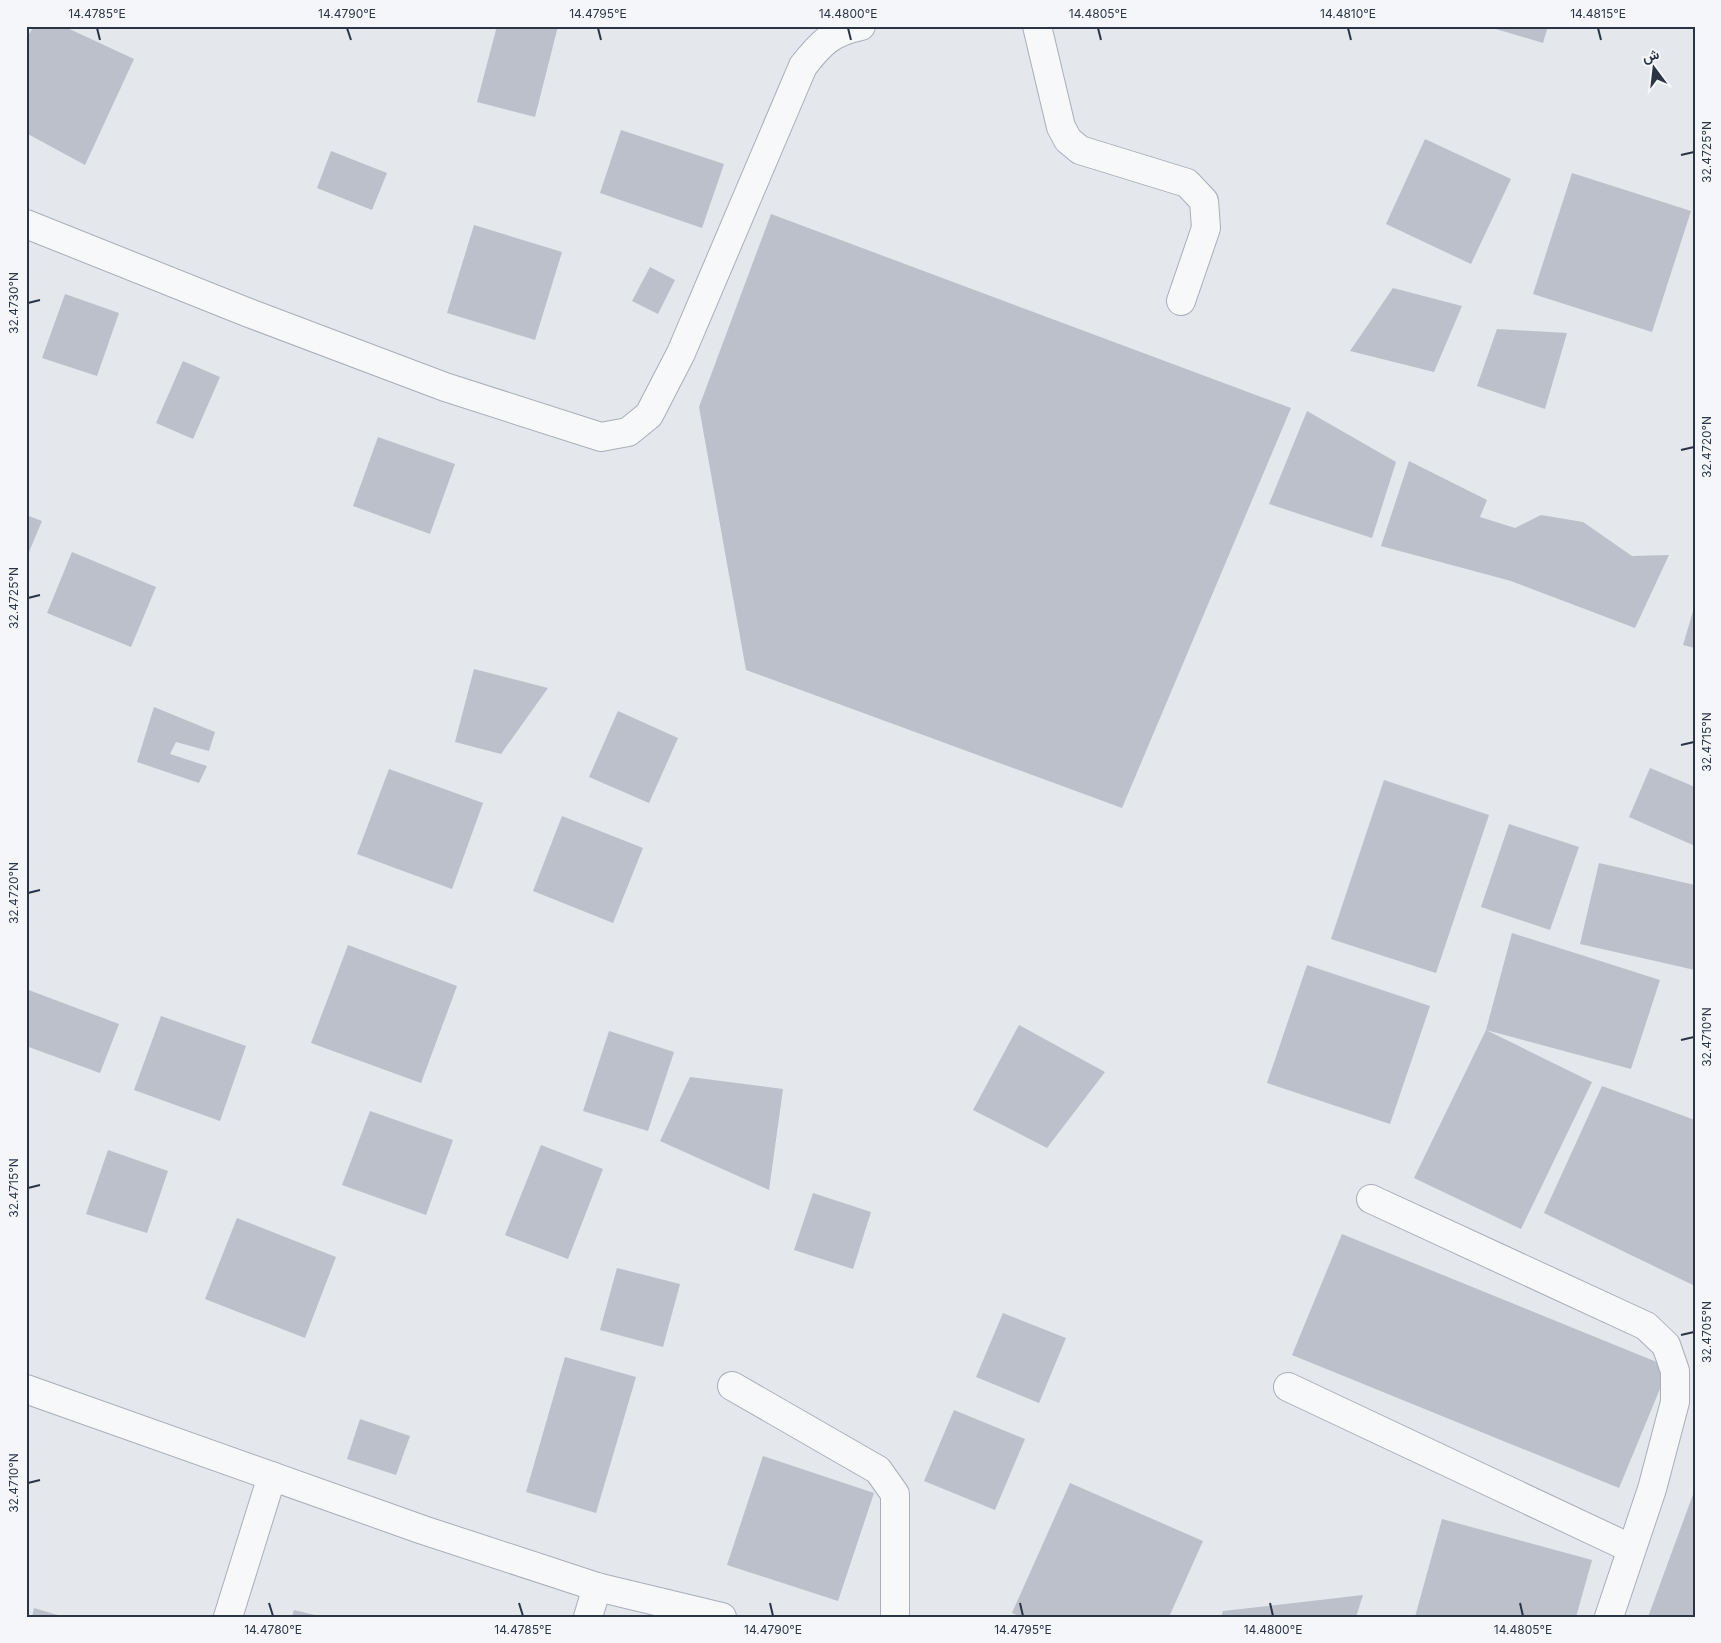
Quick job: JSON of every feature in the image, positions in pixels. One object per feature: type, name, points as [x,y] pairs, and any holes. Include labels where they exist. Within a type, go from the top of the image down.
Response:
[{"type":"street","points":[[26,224],[249,313],[445,387],[601,437],[628,432],[649,415],[681,353],[804,66],[820,44],[842,30],[860,26]]},
{"type":"street","points":[[1038,26],[1061,127],[1068,140],[1080,150],[1187,184],[1204,201],[1206,228],[1181,301]]},
{"type":"street","points":[[1371,1199],[1646,1326],[1666,1345],[1675,1371],[1675,1402],[1652,1489],[1630,1548],[1609,1617]]},
{"type":"street","points":[[732,1386],[878,1470],[895,1494],[895,1617]]},
{"type":"street","points":[[1288,1387],[1630,1548]]},
{"type":"street","points":[[26,1389],[423,1530],[597,1587],[722,1617]]},
{"type":"street","points":[[228,1617],[272,1476]]},
{"type":"street","points":[[588,1617],[597,1587]]},
{"type":"building","points":[[34,26],[63,26],[134,59],[85,165],[26,133],[26,39]]},
{"type":"building","points":[[497,26],[558,26],[535,117],[477,102]]},
{"type":"building","points":[[1486,26],[1548,26],[1543,43]]},
{"type":"building","points":[[621,130],[724,164],[702,228],[600,193]]},
{"type":"building","points":[[1425,139],[1511,179],[1471,264],[1386,224]]},
{"type":"building","points":[[331,151],[387,173],[372,210],[317,188]]},
{"type":"building","points":[[1572,173],[1691,211],[1652,332],[1533,294]]},
{"type":"building","points":[[771,214],[1291,408],[1122,808],[746,670],[699,407]]},
{"type":"building","points":[[474,225],[562,252],[535,340],[447,313]]},
{"type":"building","points":[[650,267],[675,280],[658,314],[632,301]]},
{"type":"building","points":[[1393,288],[1462,306],[1434,372],[1350,351]]},
{"type":"building","points":[[65,294],[119,313],[97,376],[42,358]]},
{"type":"building","points":[[1497,329],[1567,333],[1545,409],[1477,386]]},
{"type":"building","points":[[183,361],[220,377],[193,439],[156,423]]},
{"type":"building","points":[[1307,411],[1396,462],[1372,538],[1269,504]]},
{"type":"building","points":[[378,437],[455,464],[430,534],[353,506]]},
{"type":"building","points":[[1409,461],[1487,500],[1480,517],[1515,528],[1541,515],[1583,522],[1632,556],[1669,555],[1635,628],[1511,581],[1381,546]]},
{"type":"building","points":[[26,515],[42,521],[26,559]]},
{"type":"building","points":[[72,552],[156,587],[131,647],[47,613]]},
{"type":"building","points":[[1695,608],[1695,648],[1683,645]]},
{"type":"building","points":[[474,669],[548,688],[501,754],[455,742]]},
{"type":"building","points":[[154,707],[215,732],[209,751],[176,742],[170,754],[207,766],[199,783],[137,762]]},
{"type":"building","points":[[618,711],[678,738],[649,803],[589,777]]},
{"type":"building","points":[[1650,768],[1695,787],[1695,846],[1629,817]]},
{"type":"building","points":[[389,769],[483,803],[452,889],[357,854]]},
{"type":"building","points":[[1384,780],[1489,815],[1436,973],[1331,939]]},
{"type":"building","points":[[562,816],[643,848],[613,923],[533,891]]},
{"type":"building","points":[[1509,824],[1579,847],[1550,930],[1481,907]]},
{"type":"building","points":[[1599,863],[1695,885],[1695,970],[1580,944]]},
{"type":"building","points":[[1512,933],[1660,980],[1631,1069],[1486,1030]]},
{"type":"building","points":[[348,945],[457,986],[421,1083],[311,1043]]},
{"type":"building","points":[[1307,965],[1430,1006],[1390,1124],[1267,1083]]},
{"type":"building","points":[[26,989],[119,1024],[100,1073],[26,1046]]},
{"type":"building","points":[[161,1016],[246,1046],[220,1121],[134,1090]]},
{"type":"building","points":[[1019,1025],[1105,1072],[1047,1148],[973,1110]]},
{"type":"building","points":[[1486,1030],[1592,1082],[1521,1229],[1414,1178]]},
{"type":"building","points":[[609,1031],[674,1052],[648,1131],[583,1111]]},
{"type":"building","points":[[690,1077],[783,1089],[769,1190],[660,1141]]},
{"type":"building","points":[[1602,1086],[1695,1120],[1695,1286],[1544,1213]]},
{"type":"building","points":[[370,1111],[453,1140],[426,1215],[342,1185]]},
{"type":"building","points":[[541,1145],[603,1169],[568,1259],[505,1235]]},
{"type":"building","points":[[108,1150],[168,1171],[147,1233],[86,1214]]},
{"type":"building","points":[[813,1193],[871,1212],[853,1269],[794,1250]]},
{"type":"building","points":[[237,1218],[336,1257],[305,1338],[205,1299]]},
{"type":"building","points":[[1342,1234],[1669,1367],[1619,1488],[1292,1355]]},
{"type":"building","points":[[617,1268],[680,1284],[663,1347],[600,1330]]},
{"type":"building","points":[[1003,1313],[1066,1338],[1039,1403],[976,1377]]},
{"type":"building","points":[[565,1357],[636,1377],[596,1513],[526,1492]]},
{"type":"building","points":[[954,1410],[1025,1439],[995,1510],[924,1481]]},
{"type":"building","points":[[360,1419],[410,1436],[396,1475],[347,1459]]},
{"type":"building","points":[[763,1456],[874,1493],[838,1601],[727,1565]]},
{"type":"building","points":[[1070,1483],[1203,1541],[1169,1617],[1022,1617],[1012,1613]]},
{"type":"building","points":[[1695,1489],[1695,1617],[1648,1617]]},
{"type":"building","points":[[1442,1519],[1592,1560],[1576,1617],[1415,1617]]},
{"type":"building","points":[[1363,1595],[1356,1617],[1221,1617],[1223,1611]]},
{"type":"building","points":[[34,1608],[61,1616],[61,1617],[32,1617]]},
{"type":"building","points":[[294,1610],[319,1616],[319,1617],[292,1617]]}]
